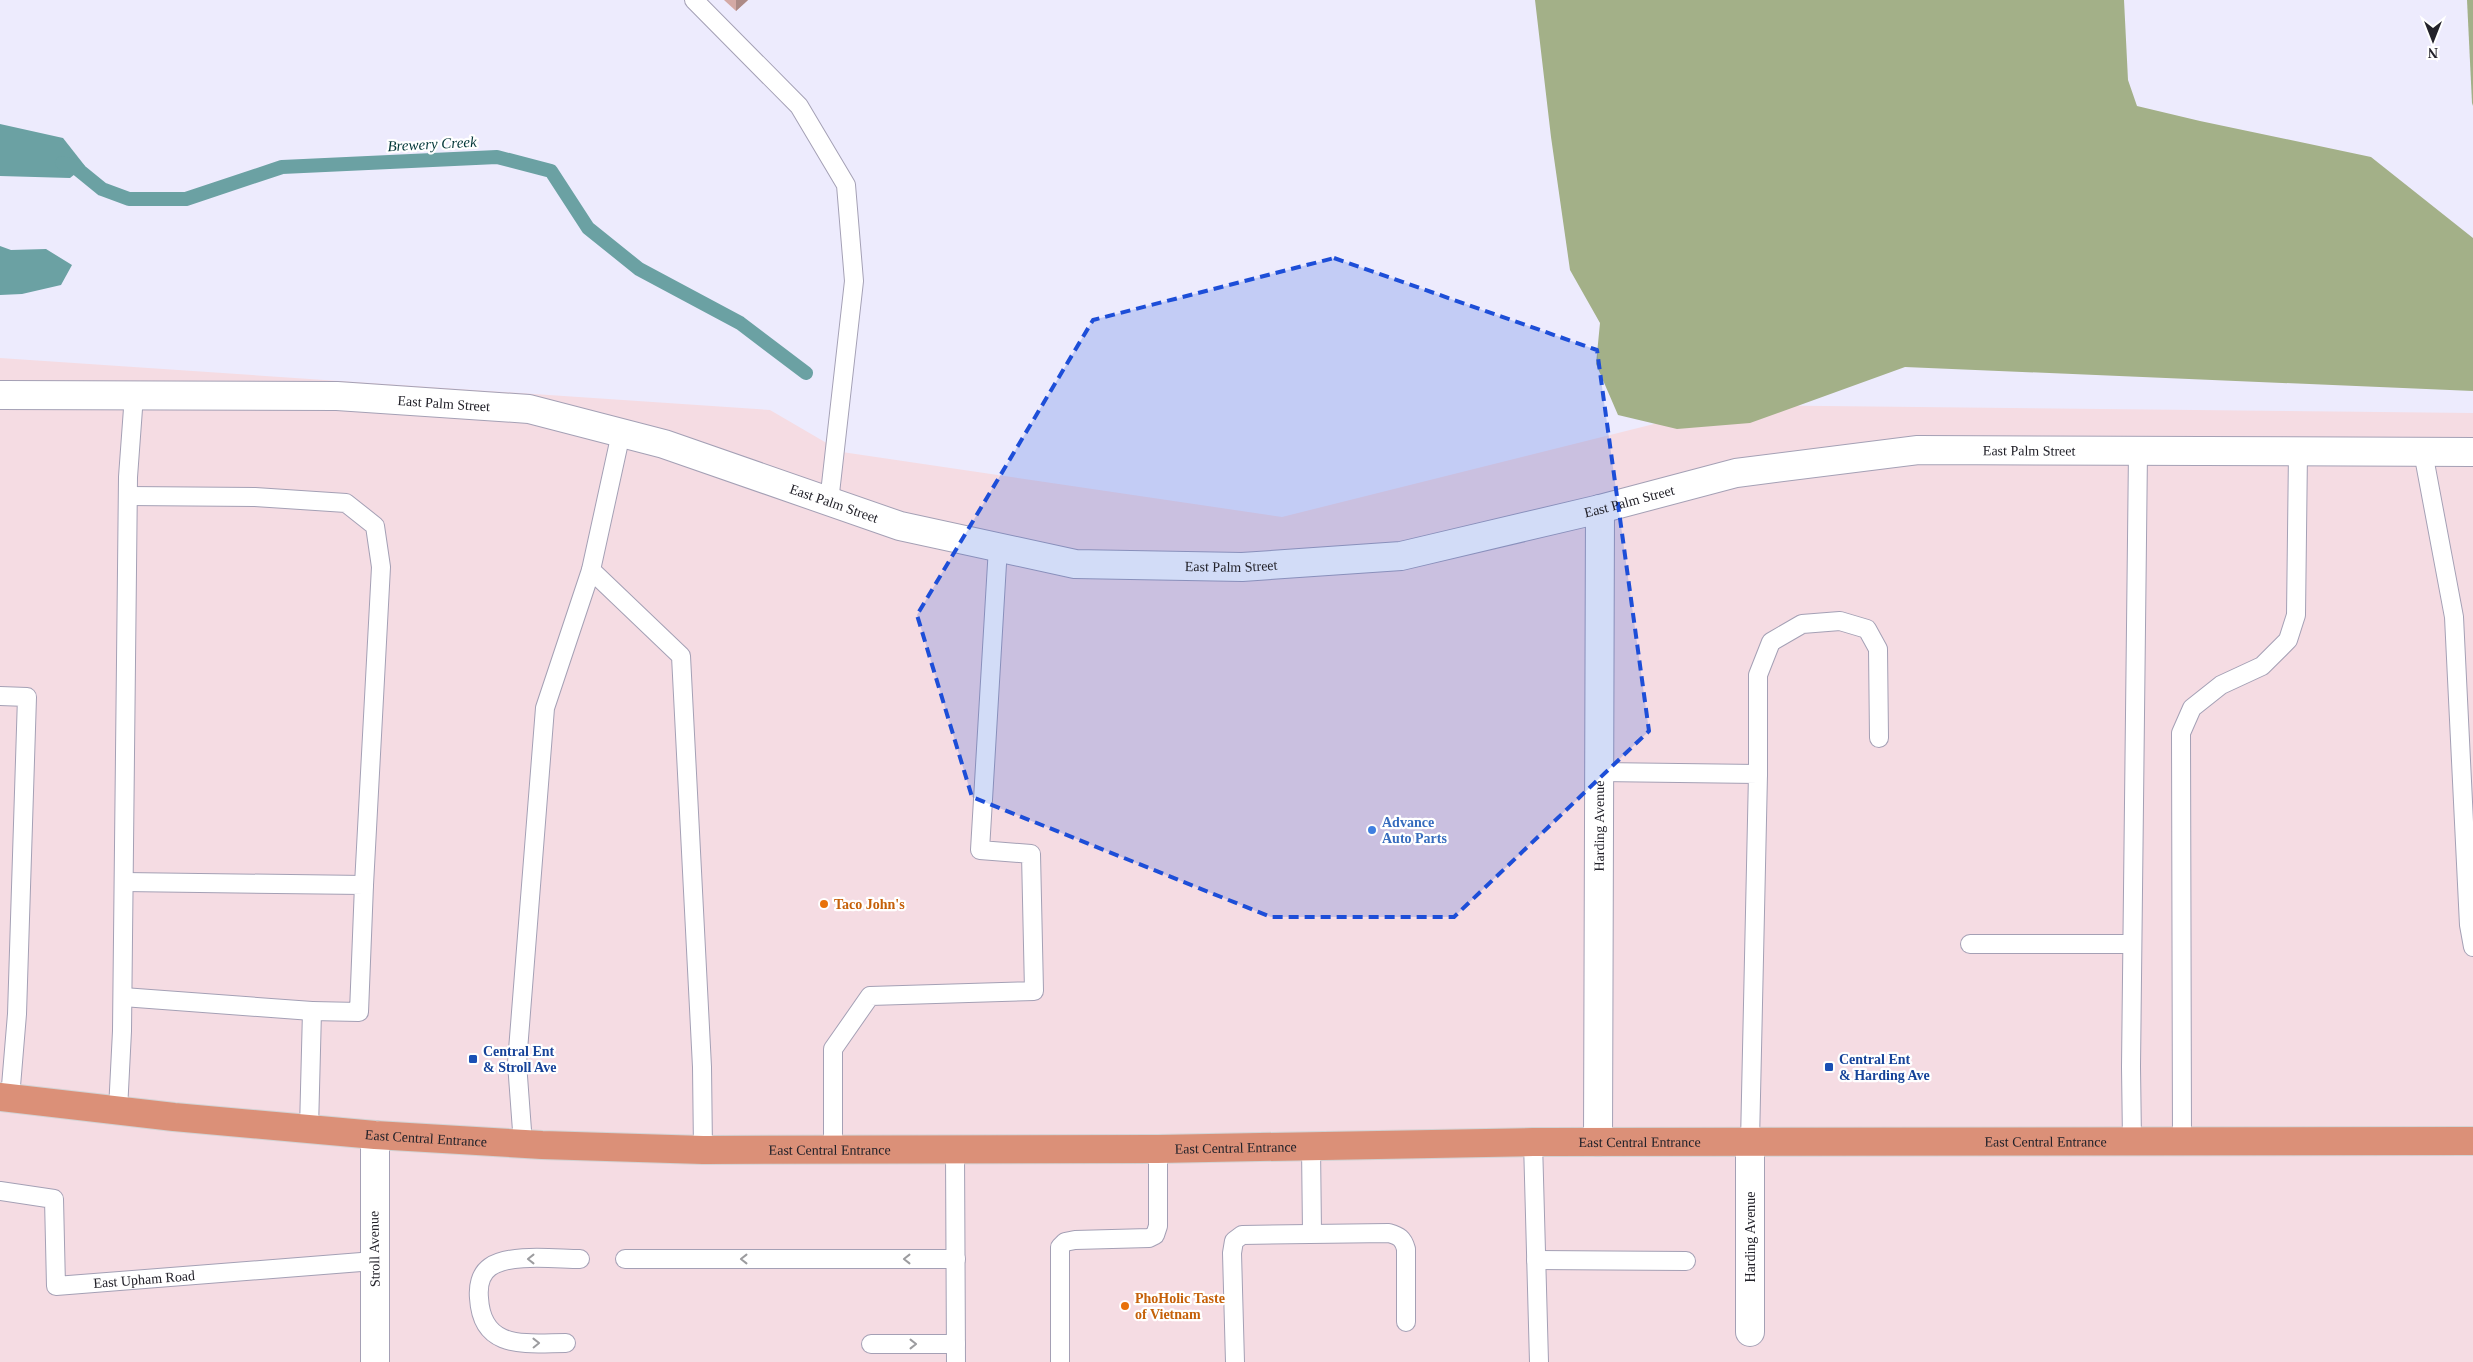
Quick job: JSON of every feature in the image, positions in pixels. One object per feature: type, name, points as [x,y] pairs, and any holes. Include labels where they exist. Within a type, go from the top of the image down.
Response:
[{"type":"highway","name":"East Central Entrance","points":[[5,1098],[375,1135],[522,1144],[704,1150],[1158,1149],[1533,1142],[2473,1141]]},
{"type":"street","name":"East Palm Street","points":[[0,395],[336,396],[529,409],[664,444],[900,526],[1074,564],[1242,568],[1401,556],[1600,509],[1736,473],[1918,450],[2473,452]]},
{"type":"street","name":"Harding Avenue","points":[[1598,1142],[1600,509]]},
{"type":"street","name":"Stroll Avenue","points":[[375,1135],[375,1362]]},
{"type":"street","name":"Harding Avenue","points":[[1750,1142],[1750,1332]]},
{"type":"lane","points":[[694,0],[799,106],[846,185],[854,281],[828,502]]},
{"type":"lane","points":[[118,1110],[123,997],[128,496],[134,395]]},
{"type":"lane","points":[[522,1144],[517,1063],[545,708],[591,570],[622,433]]},
{"type":"lane","points":[[2132,1141],[2132,944],[2138,451]]},
{"type":"lane","points":[[2182,1141],[2181,733],[2192,708],[2221,685],[2262,666],[2288,640],[2296,615],[2298,452]]},
{"type":"lane","points":[[2423,452],[2454,617],[2469,925],[2473,947]]},
{"type":"lane","points":[[123,997],[312,1011],[359,1012],[381,568],[376,526],[346,502],[255,497],[128,496]]},
{"type":"lane","points":[[833,1149],[833,1049],[870,996],[1034,991],[1032,854],[980,850],[998,547]]},
{"type":"lane","points":[[591,570],[681,656],[702,1068],[704,1150]]},
{"type":"lane","points":[[1750,1142],[1758,774],[1758,675],[1771,642],[1802,624],[1840,621],[1867,629],[1878,649],[1879,738]]},
{"type":"lane","points":[[0,696],[27,697],[17,1014],[5,1098]]},
{"type":"lane","points":[[1600,772],[1758,774]]},
{"type":"lane","points":[[124,882],[364,885]]},
{"type":"lane","points":[[1970,944],[2132,944]]},
{"type":"lane","points":[[309,1129],[312,1011]]},
{"type":"lane","points":[[1533,1142],[1539,1362]]},
{"type":"lane","points":[[1311,1147],[1312,1233]]},
{"type":"lane","points":[[1060,1362],[1060,1247],[1065,1242],[1075,1240],[1149,1238],[1155,1235],[1158,1226],[1158,1149]]},
{"type":"lane","points":[[955,1150],[956,1362]]},
{"type":"lane","name":"East Upham Road","points":[[0,1191],[54,1199],[56,1286],[374,1261]]},
{"type":"lane","points":[[1235,1362],[1232,1252],[1234,1241],[1242,1235],[1253,1233],[1389,1233],[1398,1235],[1404,1241],[1406,1249],[1406,1322]]},
{"type":"lane","points":[[566,1343],[513,1344],[494,1334],[480,1315],[480,1279],[490,1267],[515,1258],[580,1258]]},
{"type":"lane","points":[[624,1258],[956,1259]]},
{"type":"lane","points":[[1536,1260],[1686,1261]]},
{"type":"lane","points":[[870,1344],[956,1344]]},
{"type":"highlighted area","points":[[1334,258],[1597,350],[1649,731],[1454,917],[1271,917],[972,797],[917,615],[1093,320]]},
{"type":"shaded area","points":[[1535,0],[2124,0],[2128,80],[2137,106],[2371,157],[2473,238],[2473,391],[1905,367],[1750,423],[1677,429],[1618,415],[1596,364],[1600,323],[1570,270],[1551,137]]},
{"type":"shaded area","points":[[2467,0],[2473,0],[2473,106],[2472,103]]},
{"type":"shaded area","points":[[0,124],[63,138],[85,166],[70,178],[0,176]]},
{"type":"shaded area","points":[[0,246],[11,250],[46,249],[72,265],[61,285],[22,294],[0,295]]},
{"type":"shaded area","points":[[0,358],[770,410],[842,452],[1282,517],[1730,405],[2473,413],[2473,1362],[0,1362]]},
{"type":"waterway","name":"Brewery Creek","points":[[62,163],[75,167],[102,189],[129,199],[186,199],[282,167],[497,157],[551,171],[588,228],[639,269],[740,323],[806,373]]},
{"type":"place","name":"Advance Auto Parts","points":[[1372,830]]},
{"type":"place","name":"Taco John's","points":[[824,904]]},
{"type":"place","name":"Central Ent & Stroll Ave","points":[[473,1059]]},
{"type":"place","name":"Central Ent & Harding Ave","points":[[1829,1067]]},
{"type":"place","name":"PhoHolic Taste of Vietnam","points":[[1125,1306]]}]
